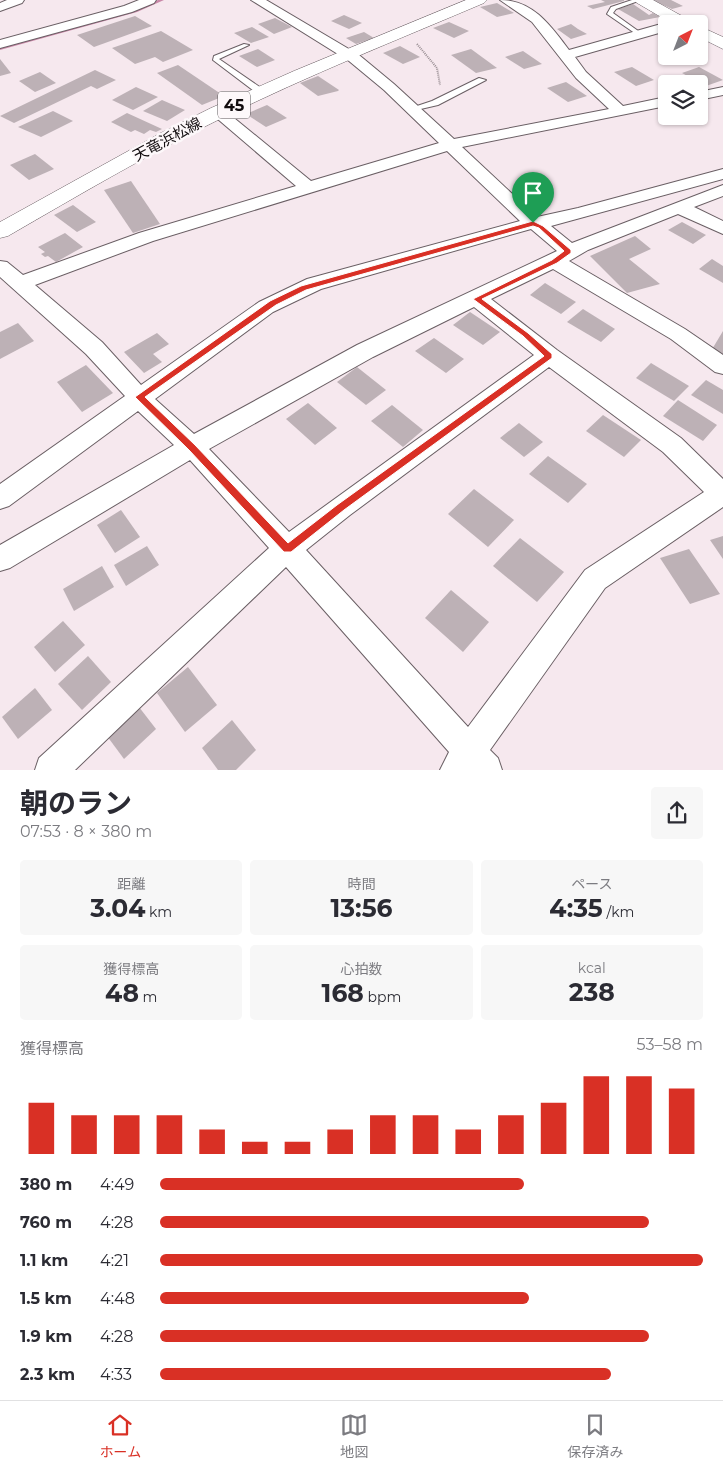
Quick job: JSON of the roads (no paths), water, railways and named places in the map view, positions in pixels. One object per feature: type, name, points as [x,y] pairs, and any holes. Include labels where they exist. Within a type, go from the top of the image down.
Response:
[{"type":"main road","name":"天竜浜松線","points":[[0,231],[166,138],[218,112],[348,54],[479,0]]},
{"type":"main road","points":[[640,0],[667,15]]},
{"type":"main road","points":[[708,36],[723,44]]},
{"type":"street","points":[[0,7],[18,0]]},
{"type":"street","points":[[0,44],[128,9],[150,0]]},
{"type":"street","points":[[257,0],[348,54],[412,110],[533,223],[541,227],[562,256],[723,366]]},
{"type":"street","points":[[506,0],[536,19],[583,78],[620,112]]},
{"type":"street","points":[[566,55],[658,29]]},
{"type":"street","points":[[708,94],[723,91]]},
{"type":"street","points":[[20,283],[146,237],[449,146],[658,104]]},
{"type":"street","points":[[218,112],[308,187]]},
{"type":"street","points":[[0,498],[273,303],[303,288],[533,223],[545,222],[584,212],[723,174]]},
{"type":"street","points":[[0,559],[192,447],[365,351],[639,221],[723,190]]},
{"type":"street","points":[[678,206],[723,228]]},
{"type":"street","points":[[0,267],[94,348],[139,397],[192,447],[287,549],[471,763],[595,579],[722,493],[672,445],[549,356],[526,334],[477,299]]},
{"type":"street","points":[[51,770],[287,549],[341,507],[549,356]]},
{"type":"lane","points":[[639,34],[610,14],[613,8],[640,0]]},
{"type":"lane","points":[[246,45],[220,55],[216,57],[216,60],[261,92]]},
{"type":"lane","points":[[412,110],[435,103],[482,80]]},
{"type":"waterway","points":[[0,49],[136,11],[162,0]]}]
